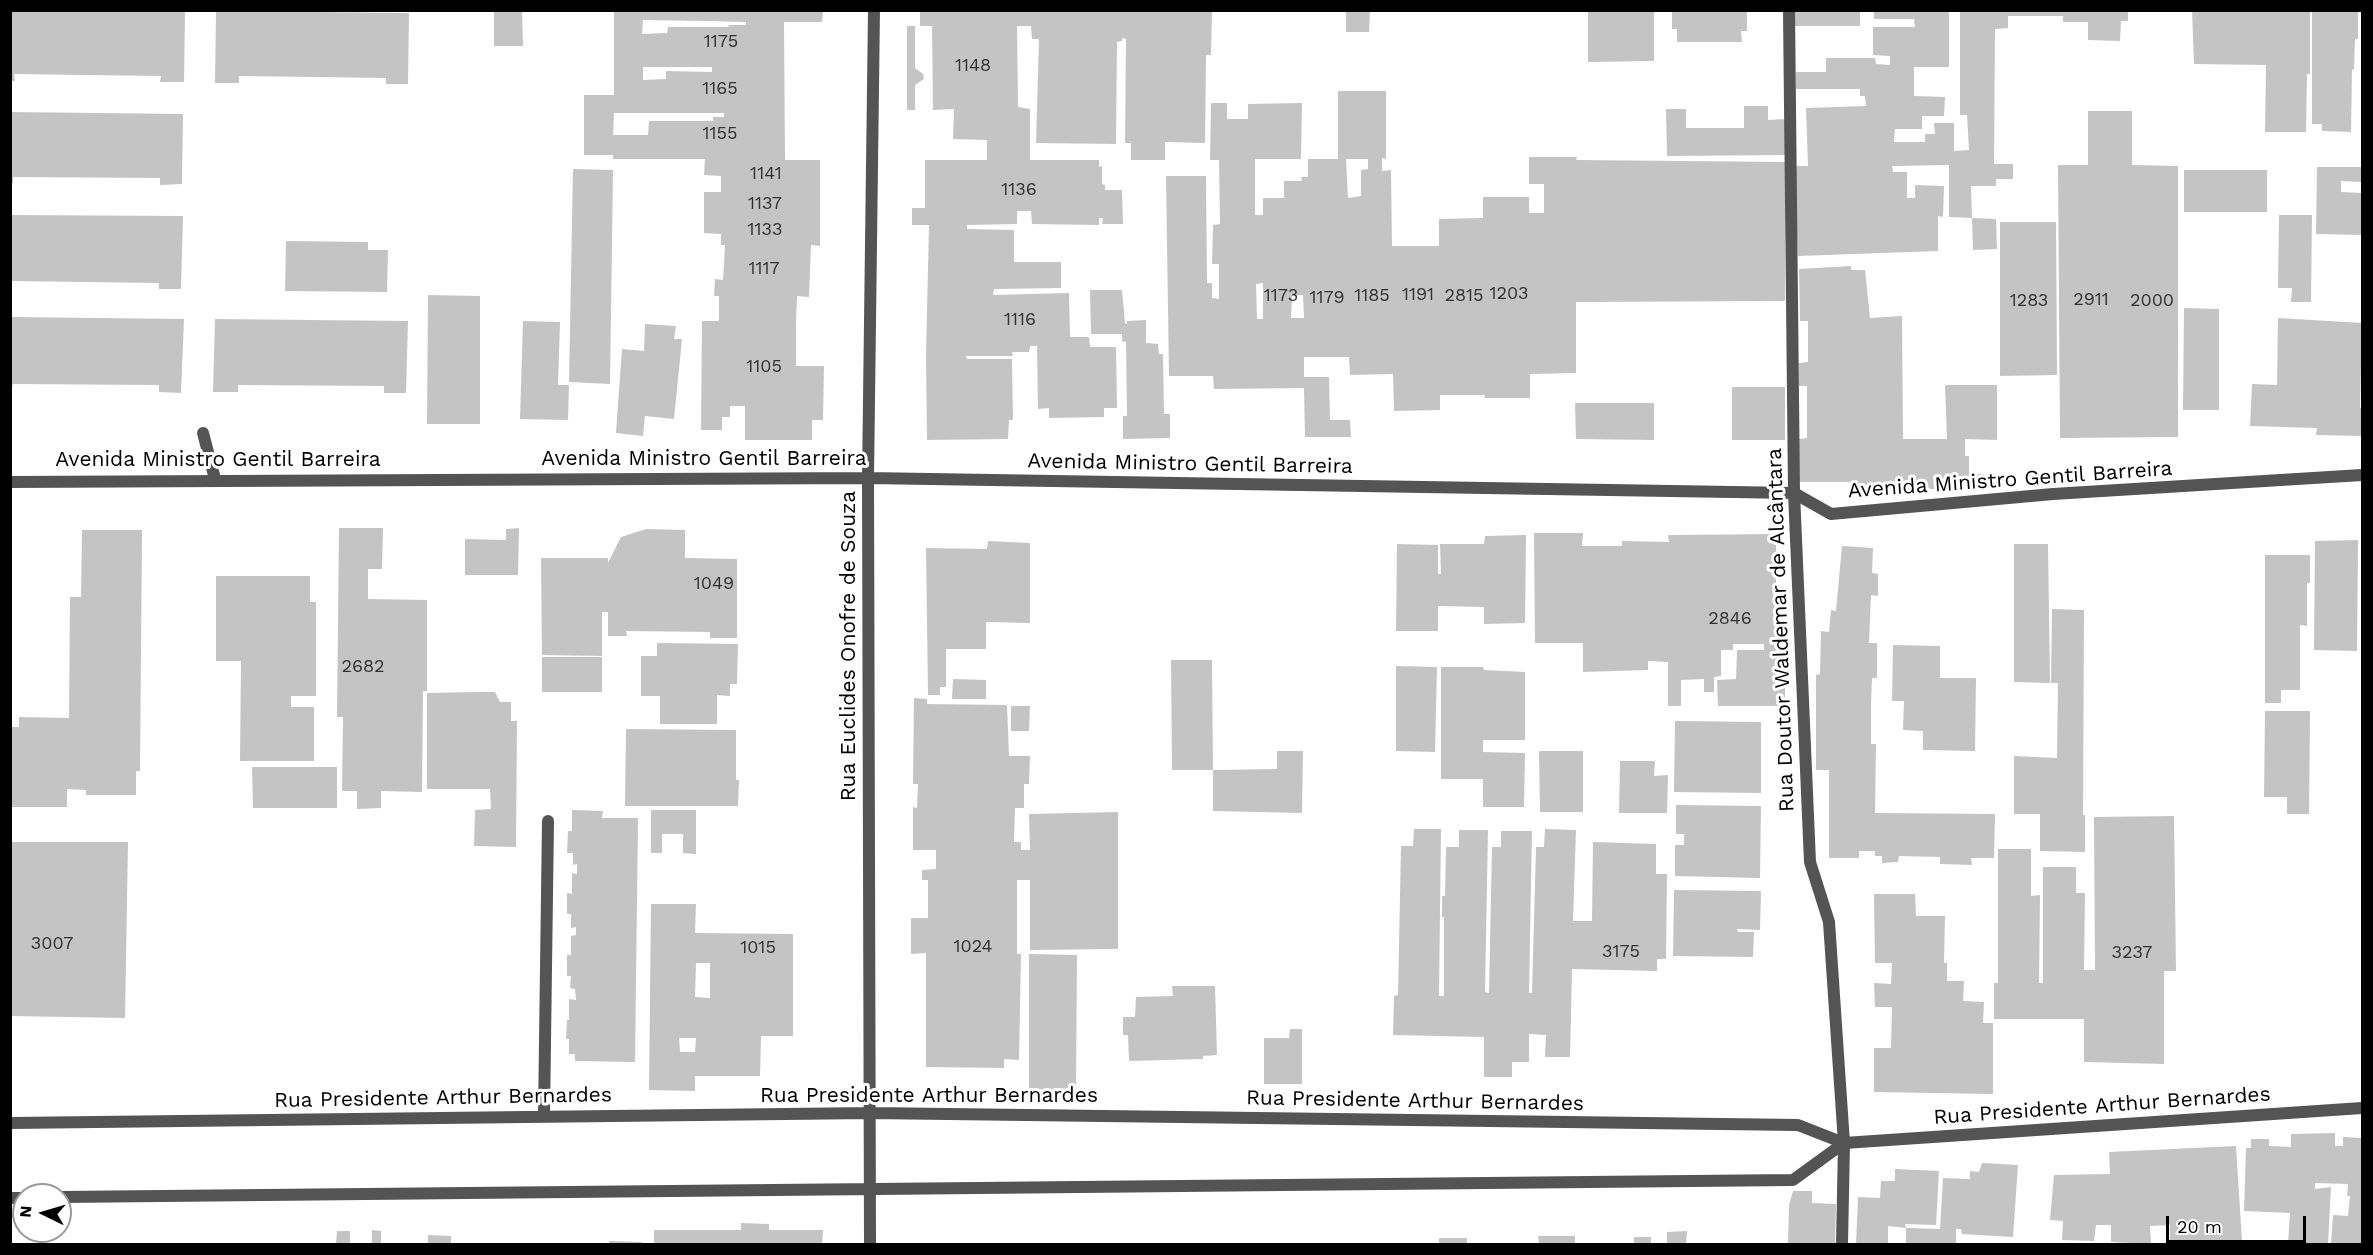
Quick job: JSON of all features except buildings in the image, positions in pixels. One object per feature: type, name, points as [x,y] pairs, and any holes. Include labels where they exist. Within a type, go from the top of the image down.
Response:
[{"type":"street","name":"Rua Euclides Onofre de Souza","points":[[870,1245],[868,478],[874,10]]},
{"type":"street","name":"Rua Doutor Waldemar de Alcântara","points":[[1790,10],[1794,493],[1810,862],[1829,922],[1844,1143],[1842,1245]]},
{"type":"street","points":[[203,433],[215,479]]},
{"type":"street","name":"Avenida Ministro Gentil Barreira","points":[[10,482],[215,479],[868,478],[1794,493],[1831,514],[2053,494],[2362,475]]},
{"type":"street","points":[[544,1115],[548,821]]},
{"type":"street","name":"Rua Presidente Arthur Bernardes","points":[[10,1123],[871,1113],[1797,1125],[1844,1143],[2362,1108]]},
{"type":"street","points":[[72,1197],[1793,1180],[1844,1143]]}]
